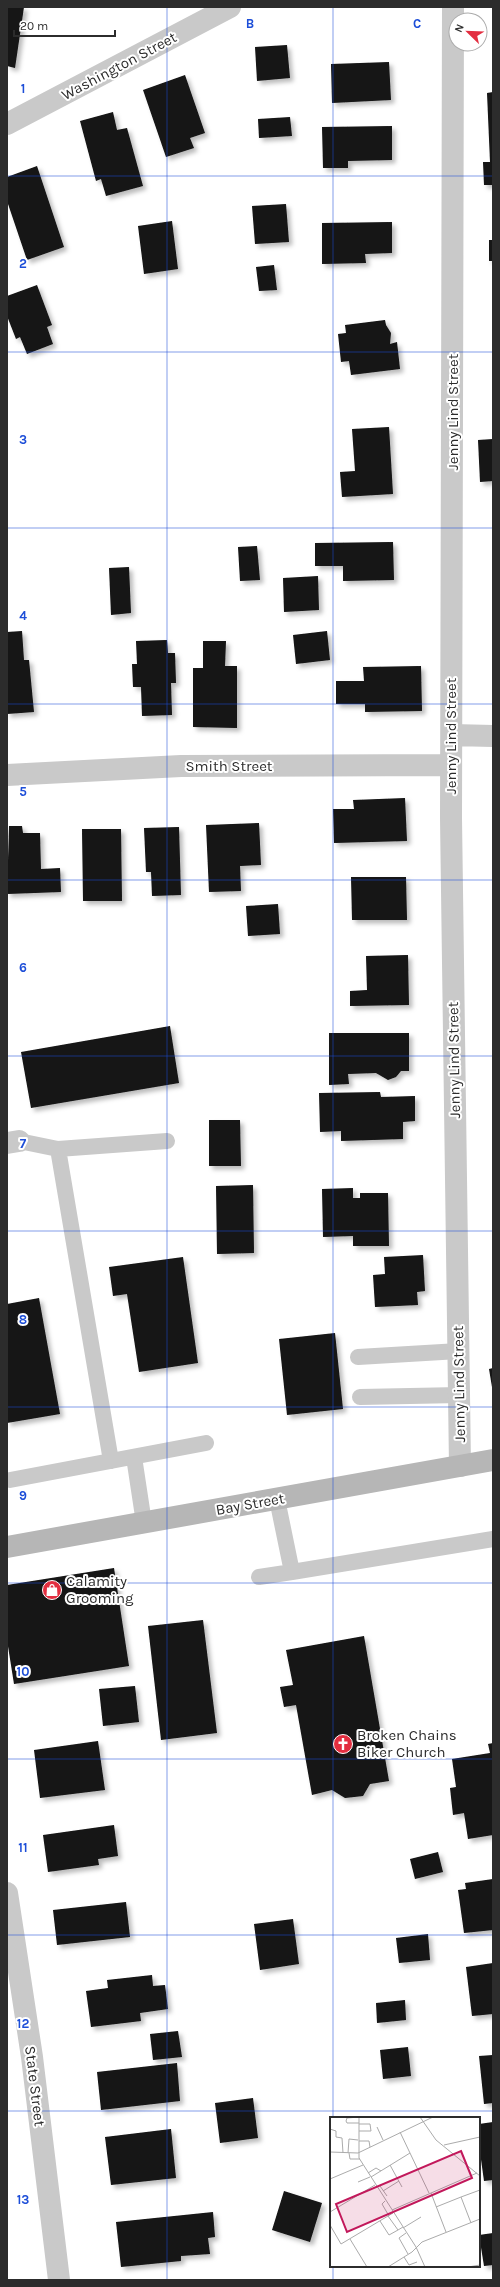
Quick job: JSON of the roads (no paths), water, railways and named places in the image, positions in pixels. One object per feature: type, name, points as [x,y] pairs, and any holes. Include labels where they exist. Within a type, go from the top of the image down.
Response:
[{"type":"main road","name":"Bay Street","points":[[7,1547],[493,1460]]},
{"type":"street","name":"Washington Street","points":[[7,124],[230,7]]},
{"type":"street","name":"Jenny Lind Street","points":[[453,7],[451,765],[460,1466]]},
{"type":"street","points":[[452,735],[493,736]]},
{"type":"street","name":"Smith Street","points":[[7,775],[181,766],[451,765]]},
{"type":"street","name":"State Street","points":[[7,1893],[32,2057],[59,2280]]},
{"type":"lane","points":[[13,1142],[58,1149],[167,1141]]},
{"type":"lane","points":[[58,1149],[111,1461]]},
{"type":"lane","points":[[358,1358],[459,1350]]},
{"type":"lane","points":[[360,1397],[460,1394]]},
{"type":"lane","points":[[10,1480],[206,1443]]},
{"type":"lane","points":[[134,1457],[144,1523]]},
{"type":"lane","points":[[277,1499],[292,1572]]},
{"type":"lane","points":[[259,1577],[493,1539]]},
{"type":"place","name":"Calamity Grooming","points":[[52,1590]]},
{"type":"place","name":"Broken Chains Biker Church","points":[[343,1744]]}]
